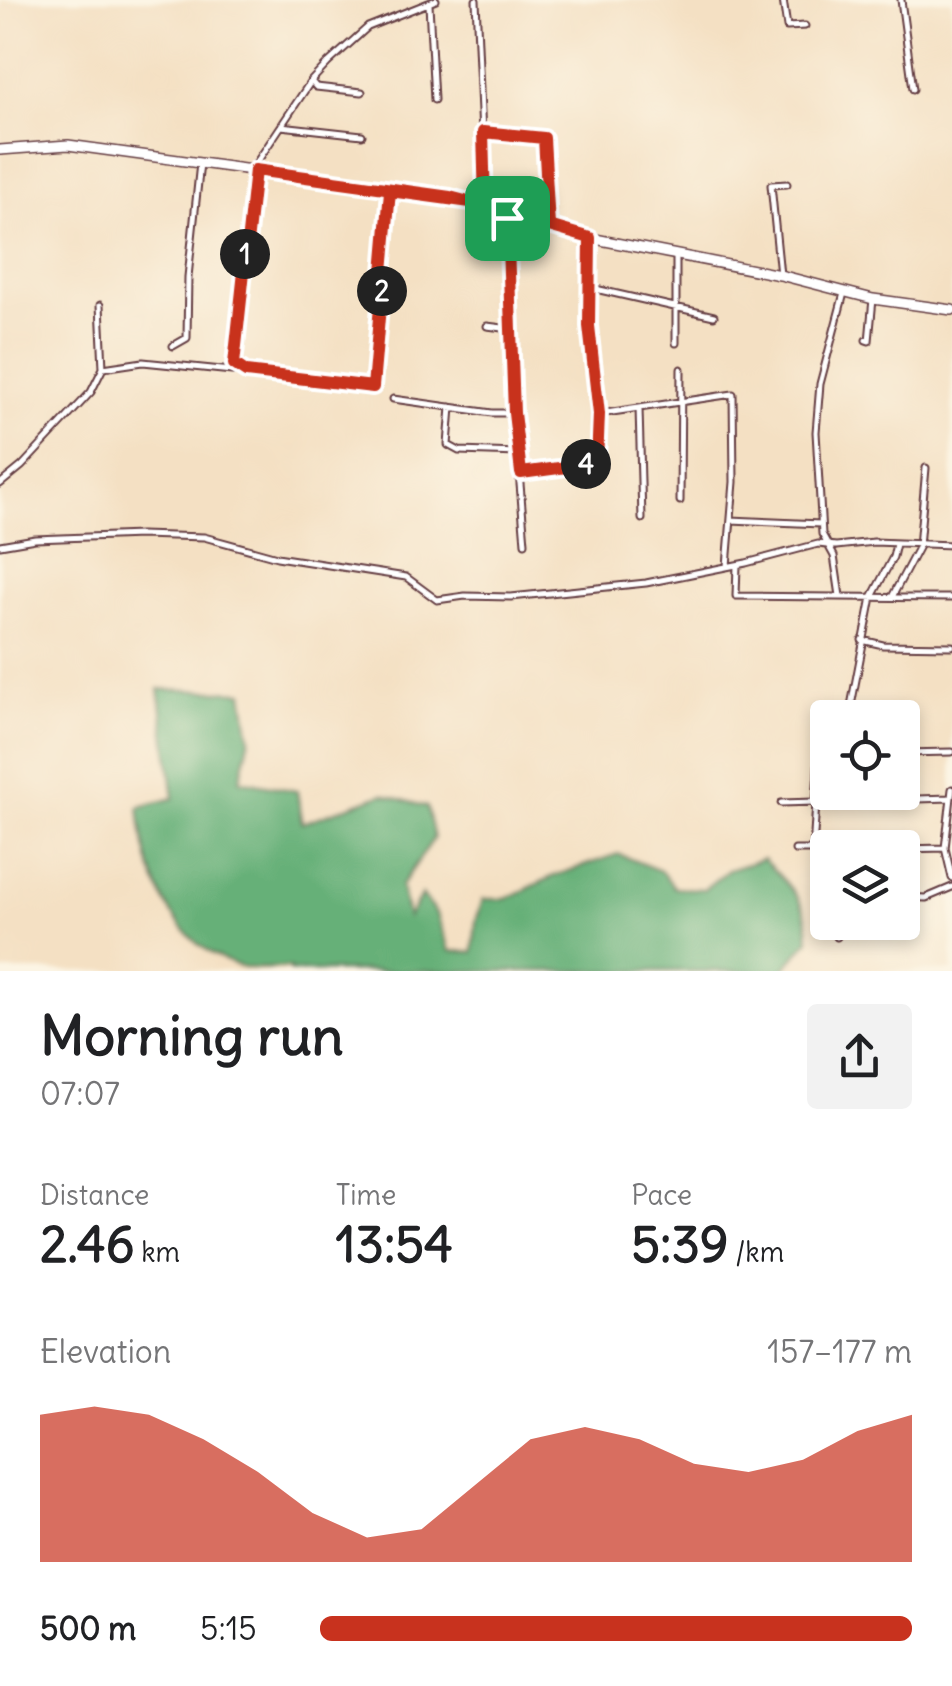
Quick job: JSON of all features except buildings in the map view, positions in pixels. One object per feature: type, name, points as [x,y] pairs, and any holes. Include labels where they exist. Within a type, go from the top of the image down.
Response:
[{"type":"main road","points":[[0,150],[68,145],[485,204],[590,238],[780,275],[873,299],[952,310]]},
{"type":"street","points":[[103,368],[143,362],[232,371],[254,170],[310,81],[368,26],[436,0]]},
{"type":"street","points":[[476,0],[485,204]]},
{"type":"street","points":[[784,0],[787,27],[805,26]]},
{"type":"street","points":[[901,0],[913,89]]},
{"type":"street","points":[[429,4],[434,100]]},
{"type":"street","points":[[310,81],[316,87],[362,92]]},
{"type":"street","points":[[280,126],[362,136]]},
{"type":"street","points":[[483,132],[544,138],[549,226]]},
{"type":"street","points":[[173,346],[187,338],[188,277],[200,162]]},
{"type":"street","points":[[780,275],[771,185],[787,184]]},
{"type":"street","points":[[234,364],[246,372],[373,387],[390,191]]},
{"type":"street","points":[[507,212],[514,413],[525,543]]},
{"type":"street","points":[[521,473],[597,463],[599,414],[589,326],[590,238]]},
{"type":"street","points":[[676,254],[676,344]]},
{"type":"street","points":[[590,288],[714,316]]},
{"type":"street","points":[[840,596],[830,546],[822,534],[816,445],[820,384],[844,293]]},
{"type":"street","points":[[866,340],[869,341],[873,299]]},
{"type":"street","points":[[0,484],[91,392],[103,368],[100,306]]},
{"type":"street","points":[[487,326],[511,329]]},
{"type":"street","points":[[680,502],[681,369]]},
{"type":"street","points":[[599,414],[732,394],[732,520],[726,566]]},
{"type":"street","points":[[394,398],[514,413]]},
{"type":"street","points":[[452,405],[448,446],[459,451],[520,453]]},
{"type":"street","points":[[639,408],[642,519]]},
{"type":"street","points":[[892,597],[918,546],[926,468]]},
{"type":"street","points":[[732,520],[822,524]]},
{"type":"street","points":[[0,544],[140,535],[204,537],[277,557],[406,577],[437,600],[511,597],[646,583],[812,545],[865,542],[952,546]]},
{"type":"street","points":[[852,700],[872,597],[896,544]]},
{"type":"street","points":[[737,565],[736,596],[952,598]]},
{"type":"street","points":[[862,640],[882,645],[952,646]]},
{"type":"street","points":[[920,752],[952,752]]},
{"type":"street","points":[[952,789],[944,848],[952,878]]},
{"type":"street","points":[[920,799],[951,798]]},
{"type":"street","points":[[780,804],[810,802]]},
{"type":"street","points":[[920,849],[944,848]]},
{"type":"street","points":[[795,850],[810,850]]},
{"type":"street","points":[[920,898],[952,887]]},
{"type":"green space","points":[[159,689],[243,692],[250,738],[240,780],[297,791],[302,823],[383,794],[427,807],[434,838],[401,886],[408,917],[422,895],[437,915],[450,951],[473,952],[483,899],[506,899],[554,876],[618,854],[661,871],[675,888],[704,889],[728,870],[763,859],[801,905],[809,940],[782,971],[290,971],[243,967],[197,943],[180,925],[166,904],[148,857],[139,807],[174,798]]},
{"type":"route","points":[[507,218],[507,212],[450,197],[255,170],[234,364],[246,372],[373,387],[390,191],[450,197],[485,204],[483,132],[544,138],[549,226],[590,238],[589,326],[599,414],[597,463],[521,473],[514,413],[507,218]]}]
